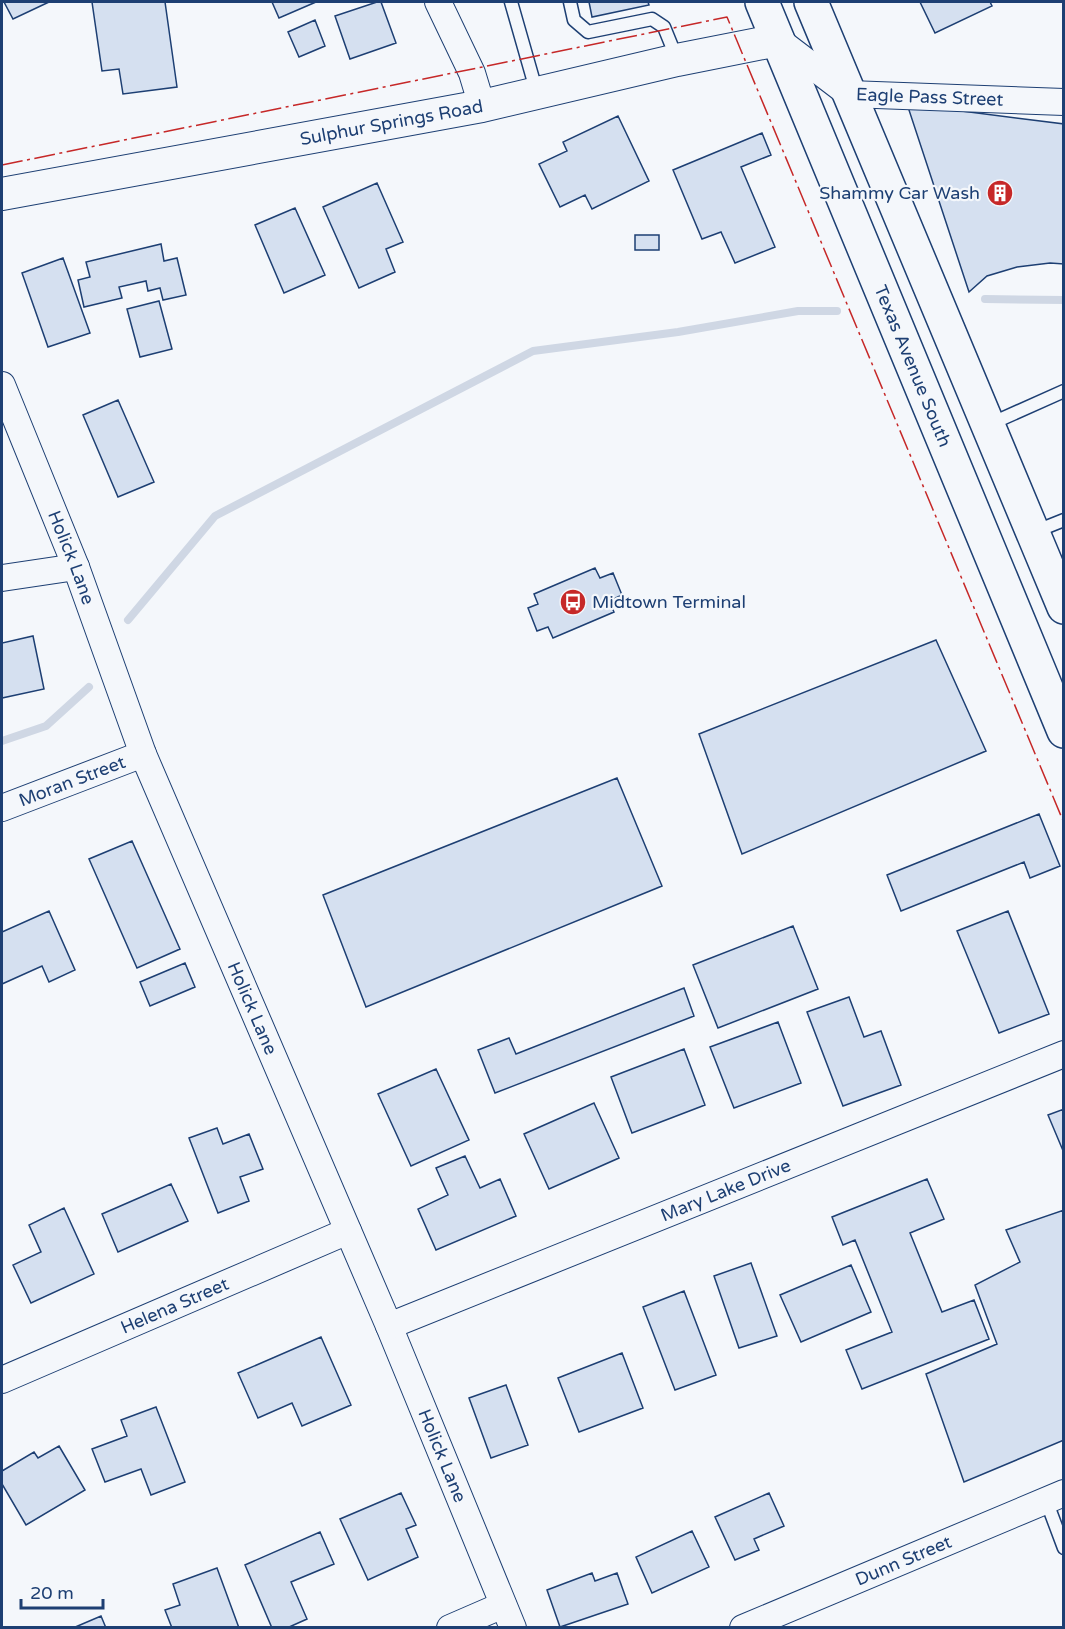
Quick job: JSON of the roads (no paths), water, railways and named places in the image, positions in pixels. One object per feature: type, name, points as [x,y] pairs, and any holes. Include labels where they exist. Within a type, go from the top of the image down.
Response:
[{"type":"main road","name":"Texas Avenue South","points":[[762,2],[1064,731]]},
{"type":"main road","points":[[811,2],[1064,607]]},
{"type":"street","points":[[438,2],[472,73],[482,106]]},
{"type":"street","name":"Sulphur Springs Road","points":[[2,194],[482,106],[537,95],[677,60],[778,40]]},
{"type":"street","name":"Eagle Pass Street","points":[[778,40],[849,94],[1064,102]]},
{"type":"street","name":"Holick Lane","points":[[2,385],[76,567],[143,754],[389,1326],[508,1616]]},
{"type":"street","points":[[2,578],[76,567]]},
{"type":"street","name":"Moran Street","points":[[2,808],[143,754]]},
{"type":"street","name":"Mary Lake Drive","points":[[389,1326],[1064,1054]]},
{"type":"street","name":"Helena Street","points":[[2,1380],[348,1231]]},
{"type":"street","name":"Dunn Street","points":[[743,1628],[1054,1497]]},
{"type":"street","points":[[450,1628],[508,1616]]},
{"type":"lane","points":[[512,2],[537,95]]},
{"type":"lane","points":[[570,2],[574,21],[588,32],[652,19],[664,27],[677,60]]},
{"type":"lane","points":[[987,426],[1064,391]]},
{"type":"lane","points":[[1032,533],[1064,520]]},
{"type":"lane","points":[[1054,1497],[1064,1548]]},
{"type":"waterway","points":[[985,299],[1064,300]]},
{"type":"waterway","points":[[128,620],[215,516],[533,351],[678,332],[798,311],[837,311]]},
{"type":"waterway","points":[[2,741],[46,726],[89,687]]},
{"type":"place","name":"Shammy Car Wash","points":[[1000,193]]},
{"type":"place","name":"Midtown Terminal","points":[[573,602]]}]
